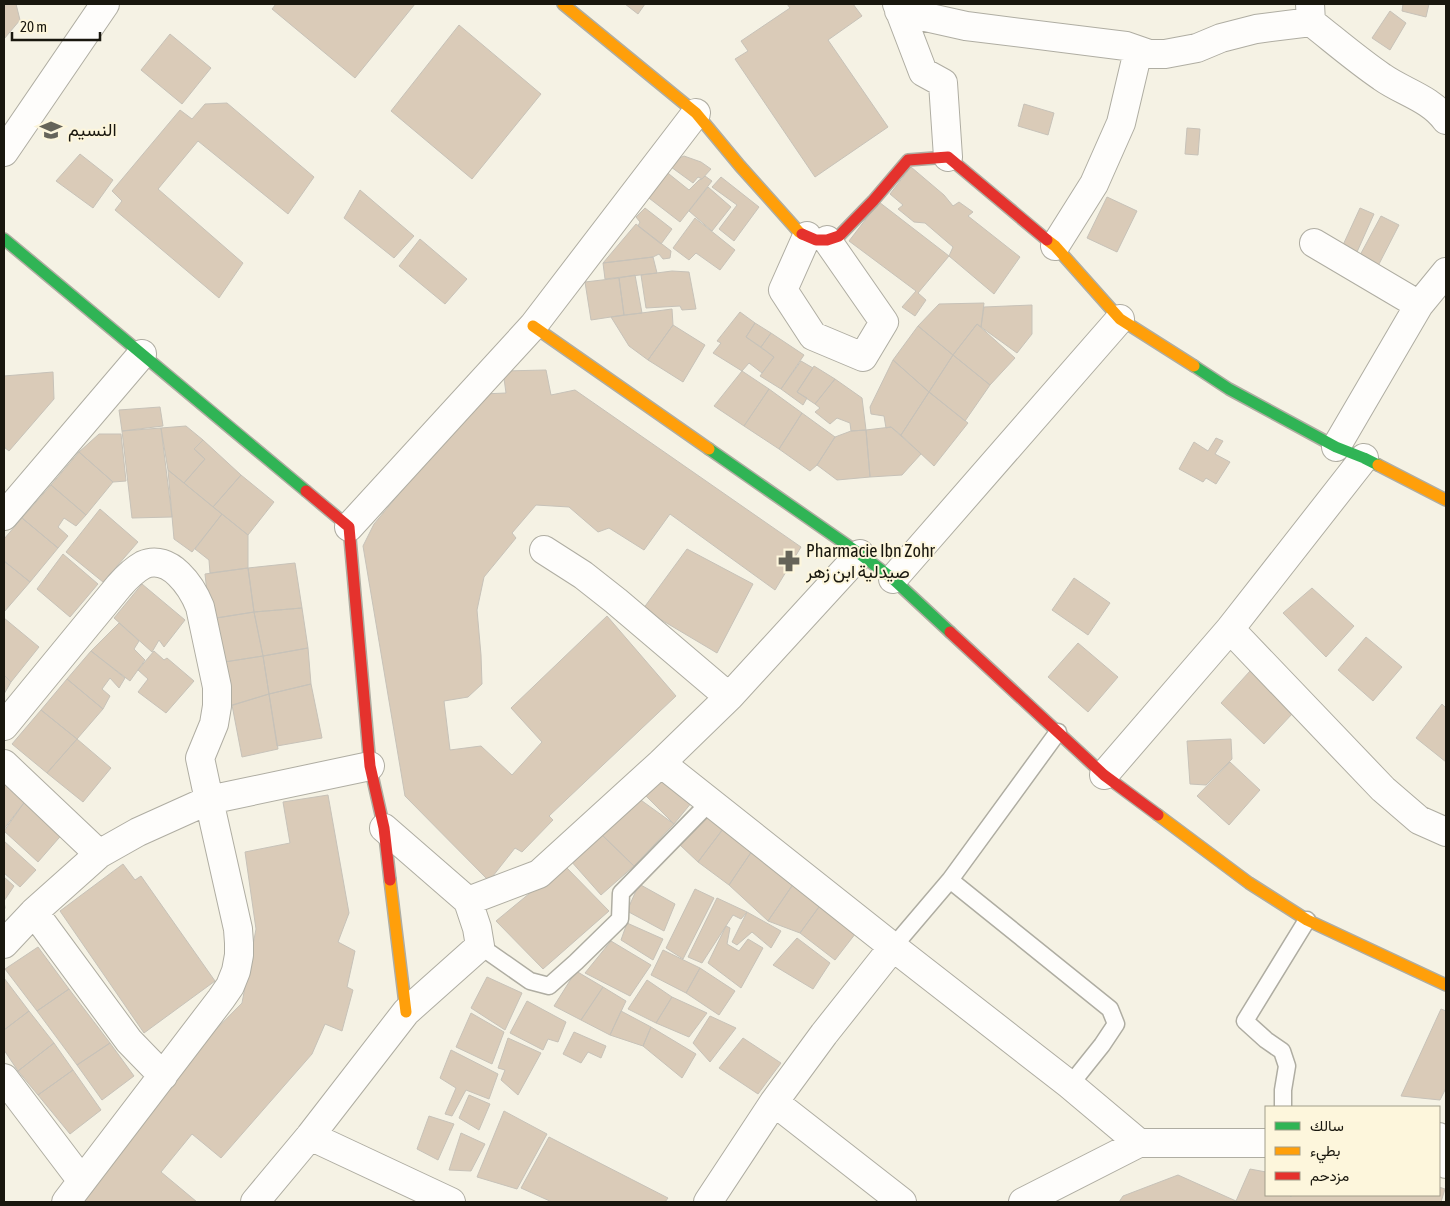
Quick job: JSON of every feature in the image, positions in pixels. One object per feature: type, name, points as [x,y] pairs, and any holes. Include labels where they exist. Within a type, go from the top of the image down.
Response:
[{"type":"street","points":[[4,152],[105,4]]},
{"type":"street","points":[[563,4],[696,113],[799,232],[817,238],[839,236],[873,201],[908,160],[948,156],[1055,246],[1120,319],[1229,389],[1336,447],[1364,458],[1446,500]]},
{"type":"street","points":[[898,7],[923,72],[943,83],[948,156]]},
{"type":"street","points":[[898,7],[966,26],[1126,46],[1149,54],[1165,54],[1197,48],[1221,38],[1310,13],[1383,78],[1428,102],[1446,120]]},
{"type":"street","points":[[1055,246],[1094,184],[1121,124],[1138,50]]},
{"type":"street","points":[[349,526],[533,326],[696,113]]},
{"type":"street","points":[[4,240],[349,526],[370,766],[384,828],[406,1012]]},
{"type":"street","points":[[1314,243],[1419,305]]},
{"type":"street","points":[[1336,447],[1419,305],[1446,272]]},
{"type":"street","points":[[893,580],[1120,319]]},
{"type":"street","points":[[533,326],[860,554],[893,580],[1104,775],[1249,883],[1307,920],[1446,985]]},
{"type":"street","points":[[4,516],[142,354]]},
{"type":"street","points":[[1104,775],[1230,629],[1364,458]]},
{"type":"street","points":[[544,550],[583,575],[616,600],[730,698]]},
{"type":"street","points":[[468,901],[539,874],[730,698],[860,554]]},
{"type":"street","points":[[4,726],[127,578],[145,564],[158,564],[169,567],[181,576],[196,596],[200,607],[216,687],[217,706],[214,724],[200,758],[238,930],[239,955],[236,971],[230,986],[74,1192],[4,1078]]},
{"type":"street","points":[[1230,629],[1383,789],[1419,820],[1446,832]]},
{"type":"street","points":[[661,763],[1070,1085],[1139,1143]]},
{"type":"street","points":[[4,764],[99,854]]},
{"type":"street","points":[[4,944],[34,912],[99,854],[138,832],[209,800],[370,766]]},
{"type":"street","points":[[255,1202],[310,1136],[406,1012],[480,946],[477,928],[468,901],[384,828]]},
{"type":"street","points":[[34,912],[129,1041],[163,1076]]},
{"type":"street","points":[[708,1202],[774,1102],[824,1034],[893,947]]},
{"type":"street","points":[[774,1102],[902,1202]]},
{"type":"street","points":[[310,1136],[451,1202]]},
{"type":"street","points":[[1440,1141],[1446,1164]]},
{"type":"street","points":[[1023,1202],[1139,1143],[1265,1143]]},
{"type":"lane","points":[[893,947],[950,880],[1058,732]]},
{"type":"lane","points":[[480,946],[530,981],[549,986],[620,919],[621,893],[710,802]]},
{"type":"lane","points":[[950,880],[1110,1009],[1116,1024],[1070,1085]]},
{"type":"lane","points":[[1283,1106],[1283,1090],[1287,1066],[1282,1051],[1266,1040],[1245,1021],[1307,920]]},
{"type":"building","points":[[4,4],[16,4],[20,20],[4,39]]},
{"type":"building","points":[[276,4],[415,4],[355,78],[272,9]]},
{"type":"building","points":[[625,4],[645,4],[638,14]]},
{"type":"building","points":[[787,4],[853,4],[862,16],[828,40],[888,127],[815,177],[735,59],[748,51],[741,41],[790,8]]},
{"type":"building","points":[[1403,4],[1429,4],[1426,17],[1402,11]]},
{"type":"building","points":[[1390,11],[1406,23],[1390,50],[1372,38]]},
{"type":"building","points":[[459,25],[541,94],[472,179],[391,111]]},
{"type":"building","points":[[170,34],[211,68],[182,104],[141,70]]},
{"type":"building","points":[[227,103],[314,177],[288,214],[198,141],[158,189],[243,263],[219,298],[115,210],[122,201],[112,191],[180,110],[192,119],[205,104]]},
{"type":"building","points":[[1024,104],[1054,113],[1048,135],[1018,126]]},
{"type":"building","points":[[1187,128],[1200,129],[1198,155],[1185,154]]},
{"type":"building","points":[[80,154],[113,180],[93,208],[56,181]]},
{"type":"building","points":[[684,156],[701,162],[711,169],[702,179],[698,177],[693,183],[671,167],[675,160]]},
{"type":"building","points":[[911,167],[944,195],[953,206],[959,202],[973,212],[968,216],[1020,257],[994,294],[949,256],[953,247],[925,223],[914,222],[898,209],[903,205],[890,194]]},
{"type":"building","points":[[664,170],[689,190],[705,176],[712,181],[680,222],[645,195]]},
{"type":"building","points":[[721,177],[759,207],[734,241],[719,229],[737,205],[712,187]]},
{"type":"building","points":[[708,187],[731,207],[712,231],[689,211]]},
{"type":"building","points":[[360,190],[414,236],[394,258],[344,218]]},
{"type":"building","points":[[1107,197],[1137,211],[1117,252],[1087,238]]},
{"type":"building","points":[[879,202],[949,256],[918,293],[926,300],[915,316],[902,307],[916,291],[849,241]]},
{"type":"building","points":[[645,208],[672,229],[661,244],[638,226],[640,222],[636,217]]},
{"type":"building","points":[[1360,208],[1374,214],[1357,252],[1343,245]]},
{"type":"building","points":[[1381,216],[1399,225],[1378,266],[1359,257]]},
{"type":"building","points":[[695,218],[735,250],[720,270],[696,253],[689,260],[673,248]]},
{"type":"building","points":[[636,224],[671,251],[670,258],[663,259],[659,254],[653,257],[603,263]]},
{"type":"building","points":[[420,239],[467,279],[445,304],[399,266]]},
{"type":"building","points":[[653,257],[657,273],[605,279],[603,263]]},
{"type":"building","points":[[672,271],[689,272],[696,309],[682,310],[680,306],[646,308],[641,275]]},
{"type":"building","points":[[635,275],[642,313],[624,315],[619,278]]},
{"type":"building","points":[[619,278],[624,315],[591,320],[585,282]]},
{"type":"building","points":[[984,303],[981,327],[977,324],[953,355],[918,326],[939,304]]},
{"type":"building","points":[[1032,305],[1032,334],[1017,353],[981,327],[984,307]]},
{"type":"building","points":[[672,309],[673,325],[648,360],[629,346],[611,317]]},
{"type":"building","points":[[740,312],[755,323],[746,337],[774,357],[762,373],[749,363],[742,371],[713,353],[721,343],[717,341]]},
{"type":"building","points":[[755,323],[771,333],[761,347],[746,337]]},
{"type":"building","points":[[977,324],[1015,358],[990,385],[953,355]]},
{"type":"building","points":[[673,325],[705,345],[683,382],[648,360]]},
{"type":"building","points":[[918,326],[953,355],[929,392],[893,360]]},
{"type":"building","points":[[771,333],[804,355],[781,389],[760,376],[774,357],[761,347]]},
{"type":"building","points":[[953,355],[990,385],[965,421],[929,392]]},
{"type":"building","points":[[893,360],[929,392],[901,435],[891,427],[886,428],[884,416],[871,414],[870,407]]},
{"type":"building","points":[[801,361],[813,368],[797,392],[807,398],[803,405],[781,389]]},
{"type":"building","points":[[814,366],[835,379],[815,404],[797,392]]},
{"type":"building","points":[[546,370],[551,395],[575,390],[801,547],[775,590],[670,514],[644,550],[609,528],[598,532],[569,507],[536,505],[512,533],[516,538],[484,577],[477,610],[482,684],[468,697],[444,701],[450,750],[481,746],[512,775],[542,742],[511,708],[607,616],[676,696],[549,816],[553,820],[522,852],[515,848],[489,881],[405,796],[363,546],[374,524],[482,394],[506,393],[503,371]]},
{"type":"building","points":[[742,371],[769,389],[744,426],[714,406]]},
{"type":"building","points":[[53,372],[54,399],[9,451],[4,447],[4,376]]},
{"type":"building","points":[[835,379],[862,398],[866,430],[851,431],[850,423],[837,418],[830,424],[815,412],[820,408],[815,404]]},
{"type":"building","points":[[769,389],[802,413],[779,449],[744,426]]},
{"type":"building","points":[[929,392],[968,423],[934,466],[901,435]]},
{"type":"building","points":[[160,407],[163,426],[122,431],[119,410]]},
{"type":"building","points":[[802,413],[835,437],[817,465],[810,471],[779,449]]},
{"type":"building","points":[[186,426],[203,440],[194,449],[205,459],[184,483],[168,470],[161,428]]},
{"type":"building","points":[[891,427],[921,454],[902,475],[870,477],[866,430]]},
{"type":"building","points":[[161,428],[172,517],[132,518],[122,431]]},
{"type":"building","points":[[866,430],[870,477],[837,480],[817,465],[835,437],[851,431]]},
{"type":"building","points":[[99,434],[121,434],[126,481],[113,482],[79,452]]},
{"type":"building","points":[[1216,438],[1223,441],[1215,454],[1230,462],[1216,484],[1206,478],[1203,482],[1179,469],[1194,442],[1208,451]]},
{"type":"building","points":[[203,440],[241,475],[213,507],[184,483],[205,459],[194,449]]},
{"type":"building","points":[[79,452],[113,482],[86,515],[51,485]]},
{"type":"building","points":[[168,470],[222,514],[192,552],[174,539]]},
{"type":"building","points":[[241,475],[274,502],[248,535],[213,507]]},
{"type":"building","points":[[51,485],[86,515],[76,526],[64,518],[58,527],[68,536],[58,548],[22,518]]},
{"type":"building","points":[[100,509],[138,542],[103,582],[66,552]]},
{"type":"building","points":[[222,514],[248,535],[248,568],[210,573],[209,560],[195,549]]},
{"type":"building","points":[[22,518],[58,548],[30,582],[4,561],[4,539]]},
{"type":"building","points":[[687,549],[753,584],[717,653],[643,609]]},
{"type":"building","points":[[63,554],[98,584],[70,617],[37,589]]},
{"type":"building","points":[[4,561],[30,582],[4,612]]},
{"type":"building","points":[[295,563],[302,608],[254,612],[248,568]]},
{"type":"building","points":[[248,568],[254,612],[210,619],[205,574]]},
{"type":"building","points":[[1074,578],[1110,603],[1088,635],[1052,610]]},
{"type":"building","points":[[142,584],[185,620],[164,647],[159,640],[152,652],[114,618]]},
{"type":"building","points":[[1312,588],[1354,626],[1326,657],[1283,613]]},
{"type":"building","points":[[302,608],[308,648],[263,656],[254,612]]},
{"type":"building","points":[[254,612],[263,656],[218,663],[210,619]]},
{"type":"building","points":[[4,618],[39,647],[11,682],[4,675]]},
{"type":"building","points":[[119,623],[139,641],[134,649],[145,660],[130,681],[91,651]]},
{"type":"building","points":[[1366,637],[1402,667],[1373,701],[1338,670]]},
{"type":"building","points":[[1078,643],[1118,677],[1088,712],[1048,677]]},
{"type":"building","points":[[308,648],[311,684],[269,694],[263,656]]},
{"type":"building","points":[[91,651],[125,678],[119,688],[110,678],[102,689],[110,696],[103,709],[67,679]]},
{"type":"building","points":[[154,651],[164,660],[167,658],[194,681],[166,713],[138,692],[148,679],[138,670]]},
{"type":"building","points":[[263,656],[269,694],[227,707],[218,663]]},
{"type":"building","points":[[1250,671],[1293,713],[1264,744],[1221,703]]},
{"type":"building","points":[[4,675],[11,682],[4,694]]},
{"type":"building","points":[[67,679],[103,709],[77,739],[41,710]]},
{"type":"building","points":[[311,684],[322,738],[277,746],[269,694]]},
{"type":"building","points":[[269,694],[278,749],[242,757],[232,705]]},
{"type":"building","points":[[1442,704],[1446,708],[1446,762],[1416,738]]},
{"type":"building","points":[[41,710],[77,739],[47,773],[12,744]]},
{"type":"building","points":[[77,739],[111,768],[83,802],[47,773]]},
{"type":"building","points":[[1231,739],[1232,759],[1206,785],[1190,784],[1187,741]]},
{"type":"building","points":[[1230,762],[1260,790],[1229,825],[1197,796]]},
{"type":"building","points":[[664,776],[692,802],[674,824],[646,796]]},
{"type":"building","points":[[4,782],[26,800],[4,829]]},
{"type":"building","points":[[328,795],[349,913],[338,942],[355,951],[347,987],[353,990],[342,1031],[325,1024],[312,1054],[221,1158],[192,1134],[161,1172],[197,1202],[78,1202],[177,1069],[242,1003],[256,929],[245,852],[290,843],[283,802]]},
{"type":"building","points":[[638,798],[674,824],[634,866],[601,834]]},
{"type":"building","points":[[26,800],[65,831],[38,862],[4,831]]},
{"type":"building","points":[[705,812],[726,825],[698,862],[680,845]]},
{"type":"building","points":[[726,825],[754,848],[729,885],[698,862]]},
{"type":"building","points":[[601,834],[634,866],[601,895],[570,860]]},
{"type":"building","points":[[4,841],[36,870],[20,887],[4,873]]},
{"type":"building","points":[[754,848],[796,880],[768,921],[729,885]]},
{"type":"building","points":[[123,864],[135,880],[141,876],[215,981],[144,1033],[60,911]]},
{"type":"building","points":[[564,865],[609,911],[543,969],[496,921]]},
{"type":"building","points":[[4,877],[14,886],[4,901]]},
{"type":"building","points":[[796,880],[824,900],[800,933],[768,921]]},
{"type":"building","points":[[639,884],[675,904],[664,931],[627,911]]},
{"type":"building","points":[[695,889],[714,898],[683,959],[666,948]]},
{"type":"building","points":[[717,898],[747,912],[741,919],[733,915],[702,963],[688,957]]},
{"type":"building","points":[[824,900],[859,929],[835,960],[800,933]]},
{"type":"building","points":[[747,912],[781,931],[771,948],[752,932],[737,945],[732,942]]},
{"type":"building","points":[[627,923],[663,939],[653,960],[621,940]]},
{"type":"building","points":[[726,926],[730,928],[727,944],[739,951],[748,939],[763,948],[741,988],[708,963]]},
{"type":"building","points":[[797,938],[830,963],[813,989],[773,965]]},
{"type":"building","points":[[611,941],[651,965],[630,996],[585,973]]},
{"type":"building","points":[[38,947],[69,989],[37,1011],[5,969]]},
{"type":"building","points":[[663,950],[700,968],[686,993],[651,975]]},
{"type":"building","points":[[700,968],[735,991],[719,1015],[686,993]]},
{"type":"building","points":[[576,971],[603,987],[581,1020],[554,1006]]},
{"type":"building","points":[[487,977],[522,993],[505,1030],[471,1008]]},
{"type":"building","points":[[4,978],[29,1011],[4,1030]]},
{"type":"building","points":[[647,980],[672,997],[656,1023],[628,1009]]},
{"type":"building","points":[[603,987],[626,1001],[610,1035],[581,1020]]},
{"type":"building","points":[[69,989],[110,1043],[77,1065],[37,1011]]},
{"type":"building","points":[[672,997],[707,1013],[689,1037],[656,1023]]},
{"type":"building","points":[[527,1001],[566,1022],[558,1042],[548,1039],[543,1050],[510,1033]]},
{"type":"building","points":[[1441,1009],[1446,1011],[1446,1088],[1440,1100],[1401,1096]]},
{"type":"building","points":[[29,1011],[54,1043],[18,1071],[4,1050],[4,1030]]},
{"type":"building","points":[[621,1011],[651,1027],[643,1046],[610,1035]]},
{"type":"building","points":[[471,1013],[504,1032],[492,1064],[456,1047]]},
{"type":"building","points":[[710,1016],[736,1028],[710,1062],[693,1043]]},
{"type":"building","points":[[651,1027],[696,1054],[682,1078],[643,1046]]},
{"type":"building","points":[[574,1032],[606,1046],[601,1058],[588,1052],[581,1063],[563,1054]]},
{"type":"building","points":[[508,1038],[541,1053],[518,1095],[501,1080],[505,1070],[498,1068]]},
{"type":"building","points":[[743,1038],[781,1063],[758,1094],[719,1068]]},
{"type":"building","points":[[54,1043],[73,1070],[38,1095],[18,1071]]},
{"type":"building","points":[[110,1043],[134,1076],[102,1100],[77,1065]]},
{"type":"building","points":[[451,1050],[498,1074],[489,1099],[466,1090],[452,1116],[445,1114],[456,1088],[440,1078]]},
{"type":"building","points":[[73,1070],[101,1110],[70,1134],[38,1095]]},
{"type":"building","points":[[469,1095],[490,1104],[479,1130],[459,1118]]},
{"type":"building","points":[[504,1111],[547,1134],[517,1189],[477,1177]]},
{"type":"building","points":[[429,1116],[454,1124],[438,1160],[417,1149]]},
{"type":"building","points":[[461,1133],[485,1144],[471,1171],[449,1170]]},
{"type":"building","points":[[549,1137],[668,1198],[665,1202],[552,1202],[521,1188]]},
{"type":"building","points":[[1250,1169],[1265,1172],[1265,1196],[1440,1196],[1440,1187],[1445,1189],[1441,1202],[1119,1202],[1123,1196],[1178,1175],[1236,1201]]},
{"type":"traffic: fast","points":[[4,239],[306,491]]},
{"type":"traffic: fast","points":[[1194,366],[1229,389],[1336,447],[1378,465]]},
{"type":"traffic: fast","points":[[709,449],[893,579],[950,632]]},
{"type":"traffic: slow","points":[[563,4],[696,113],[740,166],[802,234]]},
{"type":"traffic: slow","points":[[1047,240],[1055,246],[1120,319],[1194,366]]},
{"type":"traffic: slow","points":[[533,326],[709,449]]},
{"type":"traffic: slow","points":[[1378,465],[1446,500]]},
{"type":"traffic: slow","points":[[1158,815],[1249,883],[1307,920],[1446,985]]},
{"type":"traffic: slow","points":[[390,880],[406,1012]]},
{"type":"traffic: jam","points":[[802,234],[816,240],[827,240],[839,236],[873,201],[908,160],[948,157],[1047,240]]},
{"type":"traffic: jam","points":[[306,491],[349,527],[370,766],[384,828],[390,880]]},
{"type":"traffic: jam","points":[[950,632],[1104,775],[1158,815]]},
{"type":"place","name":"النسيم","points":[[51,130]]},
{"type":"place","name":"Pharmacie Ibn Zohr صيدلية ابن زهر","points":[[789,561]]}]
